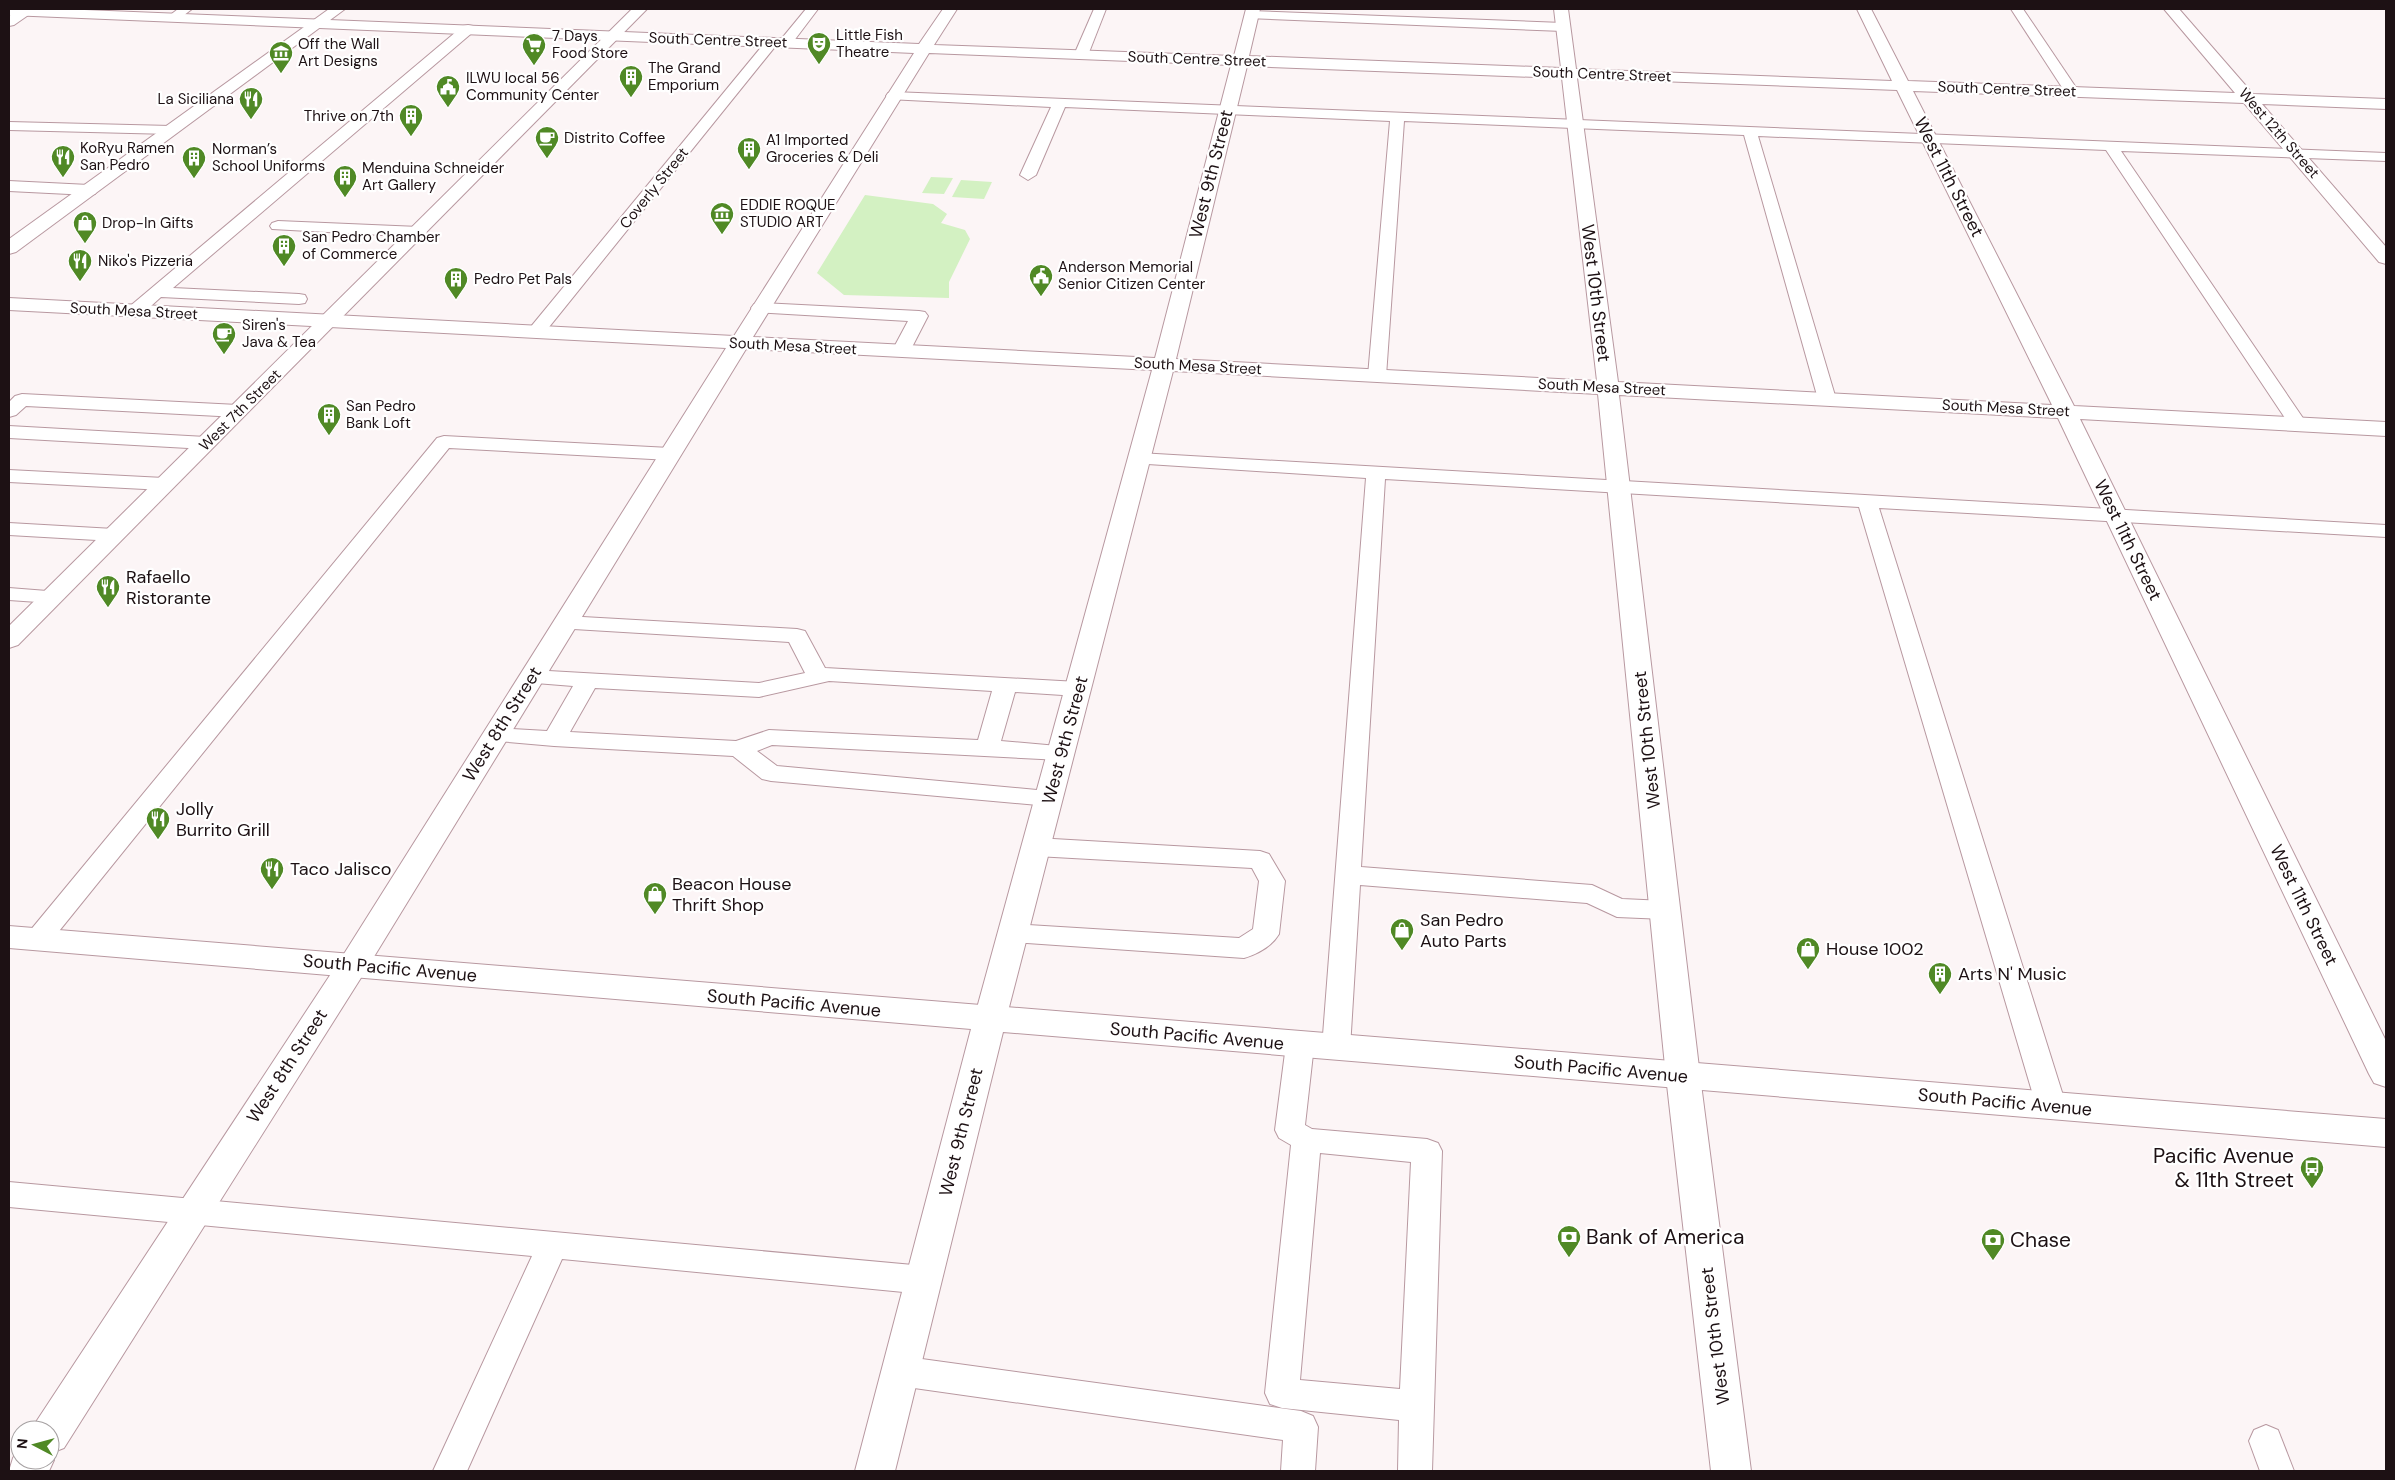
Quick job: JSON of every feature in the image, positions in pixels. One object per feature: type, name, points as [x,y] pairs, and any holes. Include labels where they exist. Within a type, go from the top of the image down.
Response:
[{"type":"street","points":[[9,248],[338,9]]},
{"type":"street","name":"West 7th Street","points":[[9,640],[640,9]]},
{"type":"street","name":"West 8th Street","points":[[60,1420],[353,965],[738,343],[893,96],[950,9]]},
{"type":"street","name":"West 11th Street","points":[[1864,9],[2117,516],[2386,1074]]},
{"type":"street","name":"West 12th Street","points":[[2171,9],[2298,153],[2386,258]]},
{"type":"street","name":"South Centre Street","points":[[9,10],[180,12],[468,30],[778,43],[2386,104]]},
{"type":"street","points":[[9,22],[29,10]]},
{"type":"street","name":"West 9th Street","points":[[875,1471],[990,1019],[1164,365],[1238,60],[1252,12]]},
{"type":"street","name":"West 10th Street","points":[[1562,18],[1608,388],[1683,1076],[1731,1471]]},
{"type":"street","points":[[9,186],[89,190]]},
{"type":"street","name":"South Mesa Street","points":[[9,304],[2386,429]]},
{"type":"street","name":"South Pacific Avenue","points":[[23,938],[1336,1048],[2386,1133]]},
{"type":"lane","name":"Coverly Street","points":[[535,333],[778,43],[812,9]]},
{"type":"lane","points":[[1080,54],[1100,9]]},
{"type":"lane","points":[[2017,9],[2072,92]]},
{"type":"lane","points":[[1252,12],[1562,18]]},
{"type":"lane","points":[[135,311],[468,30]]},
{"type":"lane","points":[[893,96],[2386,157]]},
{"type":"lane","points":[[1028,175],[1060,103]]},
{"type":"lane","points":[[1377,376],[1397,117]]},
{"type":"lane","points":[[9,126],[171,130]]},
{"type":"lane","points":[[1750,132],[1828,399]]},
{"type":"lane","points":[[2111,146],[2298,424]]},
{"type":"lane","points":[[278,226],[419,232]]},
{"type":"lane","points":[[158,292],[299,299]]},
{"type":"lane","points":[[760,308],[919,316],[901,352]]},
{"type":"lane","points":[[9,411],[22,400],[238,412]]},
{"type":"lane","points":[[9,432],[206,443]]},
{"type":"lane","points":[[23,938],[444,442],[670,454]]},
{"type":"lane","points":[[1139,459],[1619,486],[2385,533]]},
{"type":"lane","points":[[1336,1048],[1376,472]]},
{"type":"lane","points":[[9,476],[164,484]]},
{"type":"lane","points":[[1867,501],[2051,1105]]},
{"type":"lane","points":[[9,529],[114,535]]},
{"type":"lane","points":[[9,594],[52,597]]},
{"type":"lane","points":[[565,623],[797,636],[819,677]]},
{"type":"lane","points":[[531,677],[759,690],[829,674],[1078,689]]},
{"type":"lane","points":[[554,739],[588,680]]},
{"type":"lane","points":[[987,749],[1005,684]]},
{"type":"lane","points":[[495,735],[738,749],[769,737],[1061,752]]},
{"type":"lane","points":[[738,749],[771,774],[1049,798]]},
{"type":"lane","points":[[1013,933],[1244,948],[1266,934],[1272,882],[1260,860],[1036,846]]},
{"type":"lane","points":[[1348,875],[1592,894],[1617,908],[1665,910]]},
{"type":"lane","points":[[1300,1045],[1290,1130],[1306,1140],[1427,1151],[1415,1471]]},
{"type":"lane","points":[[1306,1140],[1282,1393],[1416,1406]]},
{"type":"lane","points":[[9,1194],[192,1213],[924,1280]]},
{"type":"lane","points":[[450,1471],[552,1246]]},
{"type":"lane","points":[[900,1372],[1301,1427],[1298,1471]]},
{"type":"green space","points":[[931,177],[953,178],[944,194],[922,193]]},
{"type":"green space","points":[[961,180],[992,182],[984,199],[952,197]]},
{"type":"green space","points":[[865,195],[933,204],[947,214],[941,223],[965,230],[970,239],[949,282],[949,298],[844,295],[817,273]]},
{"type":"place","name":"Little Fish Theatre","points":[[819,65]]},
{"type":"place","name":"7 Days Food Store","points":[[534,66]]},
{"type":"place","name":"Off the Wall Art Designs","points":[[281,74]]},
{"type":"place","name":"The Grand Emporium","points":[[631,98]]},
{"type":"place","name":"ILWU local 56 Community Center","points":[[448,108]]},
{"type":"place","name":"La Siciliana","points":[[251,120]]},
{"type":"place","name":"Thrive on 7th","points":[[411,137]]},
{"type":"place","name":"Distrito Coffee","points":[[547,159]]},
{"type":"place","name":"A1 Imported Groceries & Deli","points":[[749,170]]},
{"type":"place","name":"KoRyu Ramen San Pedro","points":[[63,178]]},
{"type":"place","name":"Norman’s School Uniforms","points":[[194,179]]},
{"type":"place","name":"Menduina Schneider Art Gallery","points":[[345,198]]},
{"type":"place","name":"EDDIE ROQUE STUDIO ART","points":[[722,235]]},
{"type":"place","name":"Drop-In Gifts","points":[[85,244]]},
{"type":"place","name":"San Pedro Chamber of Commerce","points":[[284,267]]},
{"type":"place","name":"Niko's Pizzeria","points":[[80,282]]},
{"type":"place","name":"Anderson Memorial Senior Citizen Center","points":[[1041,297]]},
{"type":"place","name":"Pedro Pet Pals","points":[[456,300]]},
{"type":"place","name":"Siren's Java & Tea","points":[[224,355]]},
{"type":"place","name":"San Pedro Bank Loft","points":[[329,436]]},
{"type":"place","name":"Rafaello Ristorante","points":[[108,608]]},
{"type":"place","name":"Jolly Burrito Grill","points":[[158,840]]},
{"type":"place","name":"Taco Jalisco","points":[[272,890]]},
{"type":"place","name":"Beacon House Thrift Shop","points":[[655,915]]},
{"type":"place","name":"San Pedro Auto Parts","points":[[1402,951]]},
{"type":"place","name":"House 1002","points":[[1808,970]]},
{"type":"place","name":"Arts N' Music","points":[[1940,995]]},
{"type":"place","name":"Pacific Avenue & 11th Street","points":[[2312,1189]]},
{"type":"place","name":"Bank of America","points":[[1569,1258]]},
{"type":"place","name":"Chase","points":[[1993,1261]]}]
